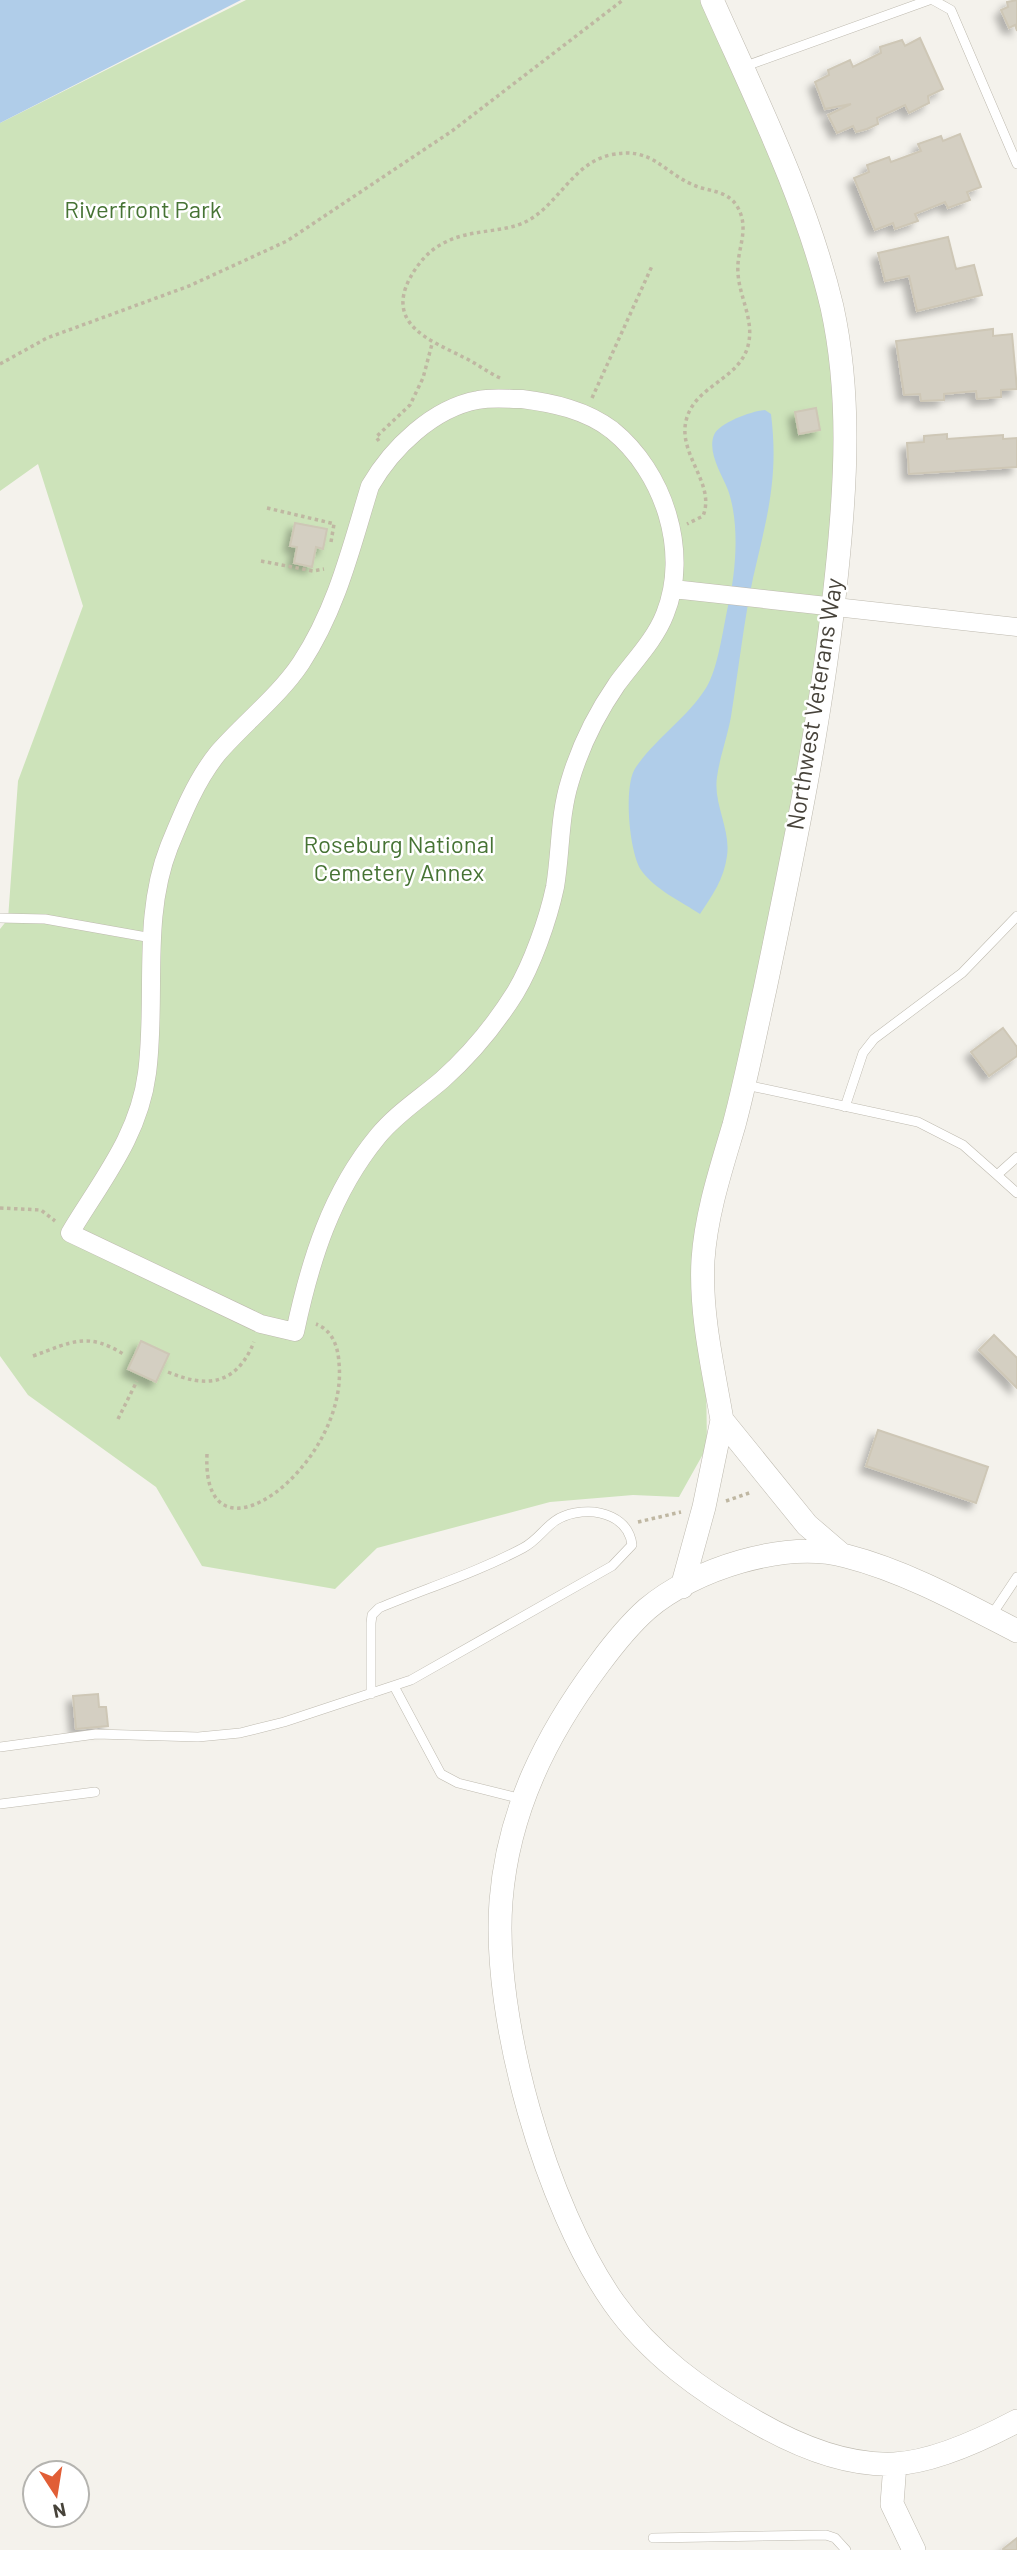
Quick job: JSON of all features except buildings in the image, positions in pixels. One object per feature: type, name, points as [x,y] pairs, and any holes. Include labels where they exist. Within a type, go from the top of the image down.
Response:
[{"type":"street","name":"Northwest Veterans Way","points":[[682,1587],[704,1507],[722,1420],[705,1305],[703,1261],[710,1209],[744,1085],[820,704],[833,608],[845,477],[846,400],[831,304],[804,218],[712,0]]},
{"type":"street","points":[[522,398],[585,414],[612,430],[644,466],[662,498],[672,529],[673,589],[664,617],[616,686],[578,758],[564,811],[555,888],[531,964],[502,1012],[469,1054],[378,1136],[344,1186],[328,1214],[295,1332],[261,1324],[70,1233],[110,1173],[138,1115],[150,1045],[152,938],[159,879],[194,790],[216,756],[299,666],[334,601],[370,486],[391,456],[423,426],[449,411],[478,400],[522,398]]},
{"type":"street","points":[[673,589],[1017,626]]},
{"type":"street","points":[[722,1420],[807,1525],[842,1555],[932,1589],[1017,1631]]},
{"type":"street","points":[[842,1555],[767,1555],[728,1565],[682,1587],[648,1608],[611,1648],[569,1704],[542,1751],[522,1799],[509,1846],[501,1898],[499,1945],[503,1998],[511,2045],[537,2133],[563,2206],[585,2256],[614,2303],[642,2337],[681,2375],[723,2404],[788,2441],[852,2458],[895,2464],[971,2443],[1017,2421]]},
{"type":"street","points":[[895,2464],[892,2504],[914,2550]]},
{"type":"lane","points":[[742,68],[931,0],[951,10],[1017,164]]},
{"type":"lane","points":[[845,1107],[863,1053],[874,1039],[962,973],[1017,916]]},
{"type":"lane","points":[[0,918],[45,919],[152,938]]},
{"type":"lane","points":[[744,1085],[918,1122],[963,1145],[1017,1194]]},
{"type":"lane","points":[[997,1175],[1017,1157]]},
{"type":"lane","points":[[0,1747],[96,1734],[198,1737],[240,1732],[395,1688],[612,1566],[632,1545],[631,1534],[625,1525],[594,1513],[577,1512],[555,1518],[526,1547],[379,1608],[372,1615],[371,1623],[371,1694]]},
{"type":"lane","points":[[990,1617],[1017,1577]]},
{"type":"lane","points":[[395,1688],[441,1774],[458,1783],[522,1799]]},
{"type":"lane","points":[[0,1804],[95,1792]]},
{"type":"lane","points":[[653,2538],[825,2535],[835,2538],[846,2550]]},
{"type":"path","points":[[0,364],[47,338],[189,286],[287,241],[452,131],[623,0]]},
{"type":"path","points":[[502,379],[452,351],[432,344],[408,322],[405,309],[408,283],[428,254],[455,237],[525,221],[543,210],[584,167],[610,155],[640,155],[667,166],[691,185],[729,197],[736,204],[744,225],[737,270],[750,342],[733,372],[701,395],[686,418],[683,435],[687,450],[708,500],[703,516],[692,523],[672,529]]},
{"type":"path","points":[[585,414],[652,266]]},
{"type":"path","points":[[391,456],[376,437],[410,405],[422,378],[432,344]]},
{"type":"path","points":[[267,508],[357,529]]},
{"type":"path","points":[[330,550],[334,524]]},
{"type":"path","points":[[261,561],[313,571],[327,566]]},
{"type":"path","points":[[0,1208],[41,1209],[70,1233]]},
{"type":"path","points":[[207,1454],[208,1486],[213,1495],[222,1503],[240,1507],[262,1503],[280,1490],[312,1458],[325,1436],[335,1409],[340,1382],[339,1358],[331,1334],[321,1325],[298,1318]]},
{"type":"path","points":[[168,1372],[193,1382],[215,1383],[225,1378],[244,1360],[261,1324]]},
{"type":"path","points":[[33,1356],[85,1338],[108,1344],[125,1355]]},
{"type":"path","points":[[118,1419],[137,1381]]},
{"type":"green space","name":"Roseburg National Cemetery Annex","points":[[246,0],[711,0],[778,150],[846,400],[833,608],[710,1209],[705,1305],[707,1447],[679,1497],[633,1495],[550,1502],[377,1548],[335,1589],[202,1566],[156,1487],[28,1395],[0,1356],[0,929],[8,919],[18,781],[83,606],[38,464],[0,491],[0,123]]},
{"type":"water","points":[[0,0],[241,0],[0,123]]},
{"type":"water","points":[[765,410],[771,414],[773,478],[750,594],[731,719],[716,787],[727,836],[727,856],[720,880],[700,914],[661,889],[641,870],[633,849],[629,818],[630,788],[636,767],[706,688],[720,648],[731,593],[736,548],[732,503],[712,449],[714,435],[729,422]]},
{"type":"park label","name":"Riverfront Park","points":[[143,210]]}]
